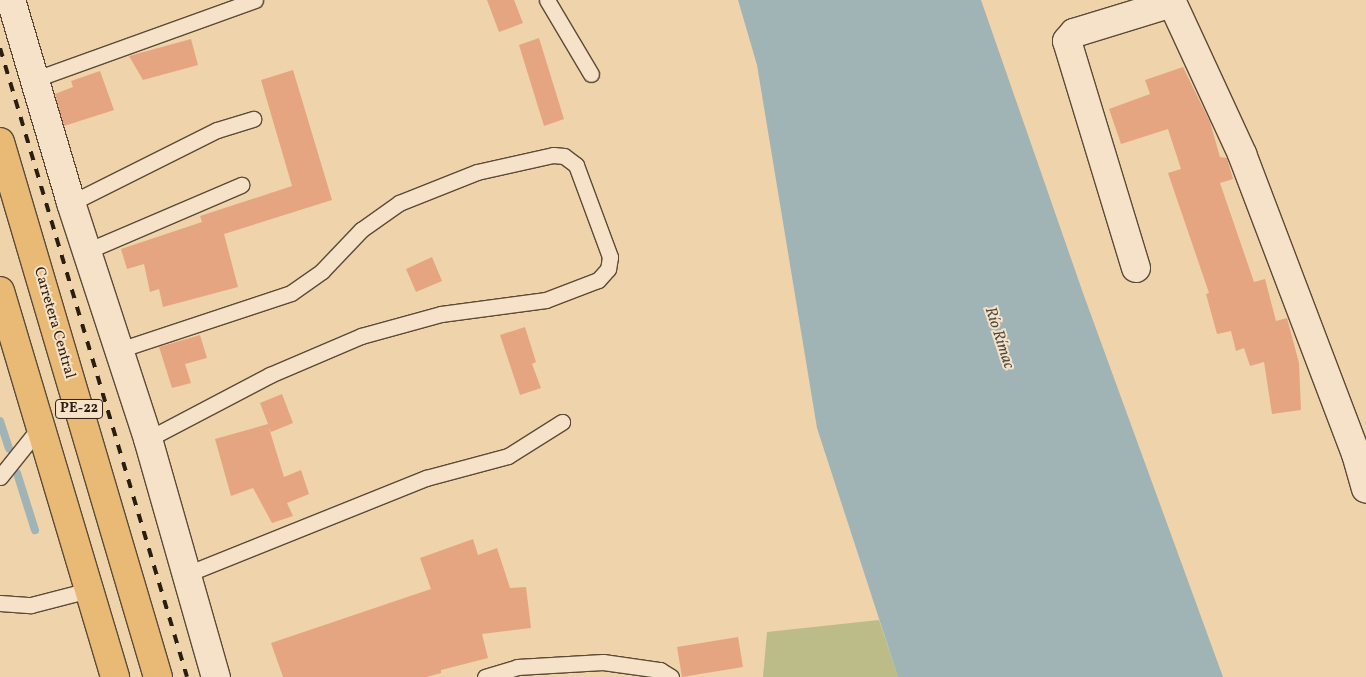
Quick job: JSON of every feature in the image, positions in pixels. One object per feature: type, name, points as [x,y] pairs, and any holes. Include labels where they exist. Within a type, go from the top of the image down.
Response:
[{"type":"highway","name":"Carretera Central","points":[[0,142],[158,677]]},
{"type":"highway","name":"PE-22","points":[[0,291],[115,677]]},
{"type":"street","points":[[11,0],[33,80],[71,203],[148,439],[216,677]]},
{"type":"street","points":[[1136,268],[1067,41],[1074,33],[1171,1],[1242,154],[1356,454],[1366,488]]},
{"type":"lane","points":[[33,80],[255,0]]},
{"type":"lane","points":[[547,0],[591,74]]},
{"type":"lane","points":[[71,203],[217,130],[253,119]]},
{"type":"lane","points":[[119,350],[291,293],[322,271],[362,230],[399,202],[477,172],[553,156],[564,156],[576,165],[610,257],[608,269],[598,280],[546,300],[441,314],[361,336],[270,375],[148,439]]},
{"type":"lane","points":[[87,251],[240,185]]},
{"type":"lane","points":[[187,574],[426,478],[508,456],[562,422]]},
{"type":"lane","points":[[0,478],[40,427]]},
{"type":"lane","points":[[0,603],[31,605],[89,590]]},
{"type":"lane","points":[[485,677],[517,667],[603,662],[660,670],[671,677]]},
{"type":"green space","points":[[879,620],[898,677],[763,677],[767,632]]},
{"type":"water","name":"Río Rímac","points":[[738,0],[981,0],[1083,293],[1223,677],[898,677],[817,428],[757,65]]},
{"type":"building","points":[[487,0],[514,0],[523,23],[499,32]]},
{"type":"building","points":[[539,38],[564,119],[544,126],[519,45]]},
{"type":"building","points":[[191,39],[198,65],[143,80],[129,56]]},
{"type":"building","points":[[1183,67],[1210,122],[1220,157],[1227,158],[1233,179],[1220,183],[1254,282],[1265,279],[1276,321],[1287,318],[1299,363],[1301,410],[1272,414],[1264,362],[1250,366],[1244,348],[1236,351],[1231,331],[1217,334],[1206,294],[1209,293],[1168,173],[1181,169],[1168,129],[1121,144],[1109,109],[1150,94],[1145,80]]},
{"type":"building","points":[[293,70],[332,200],[224,234],[238,287],[163,307],[159,289],[150,292],[144,264],[127,269],[121,249],[202,222],[200,216],[292,186],[261,80]]},
{"type":"building","points":[[100,71],[114,110],[64,126],[55,94],[73,87],[71,81]]},
{"type":"building","points":[[432,257],[442,281],[416,292],[406,269]]},
{"type":"building","points":[[525,327],[536,362],[532,364],[541,388],[520,395],[500,335]]},
{"type":"building","points":[[200,335],[207,358],[185,364],[191,383],[172,388],[159,347]]},
{"type":"building","points":[[282,394],[293,423],[271,432],[269,428],[284,477],[301,470],[309,494],[287,503],[293,516],[272,523],[253,488],[231,496],[215,439],[268,424],[260,403]]},
{"type":"building","points":[[473,539],[478,555],[497,548],[510,588],[526,587],[531,628],[482,634],[488,658],[441,670],[441,673],[426,677],[283,677],[271,643],[431,589],[420,558]]},
{"type":"building","points":[[738,637],[743,667],[682,677],[677,647]]},
{"type":"waterway","points":[[0,421],[9,449]]},
{"type":"waterway","points":[[17,473],[35,530]]},
{"type":"railway","points":[[0,48],[187,677]]}]
